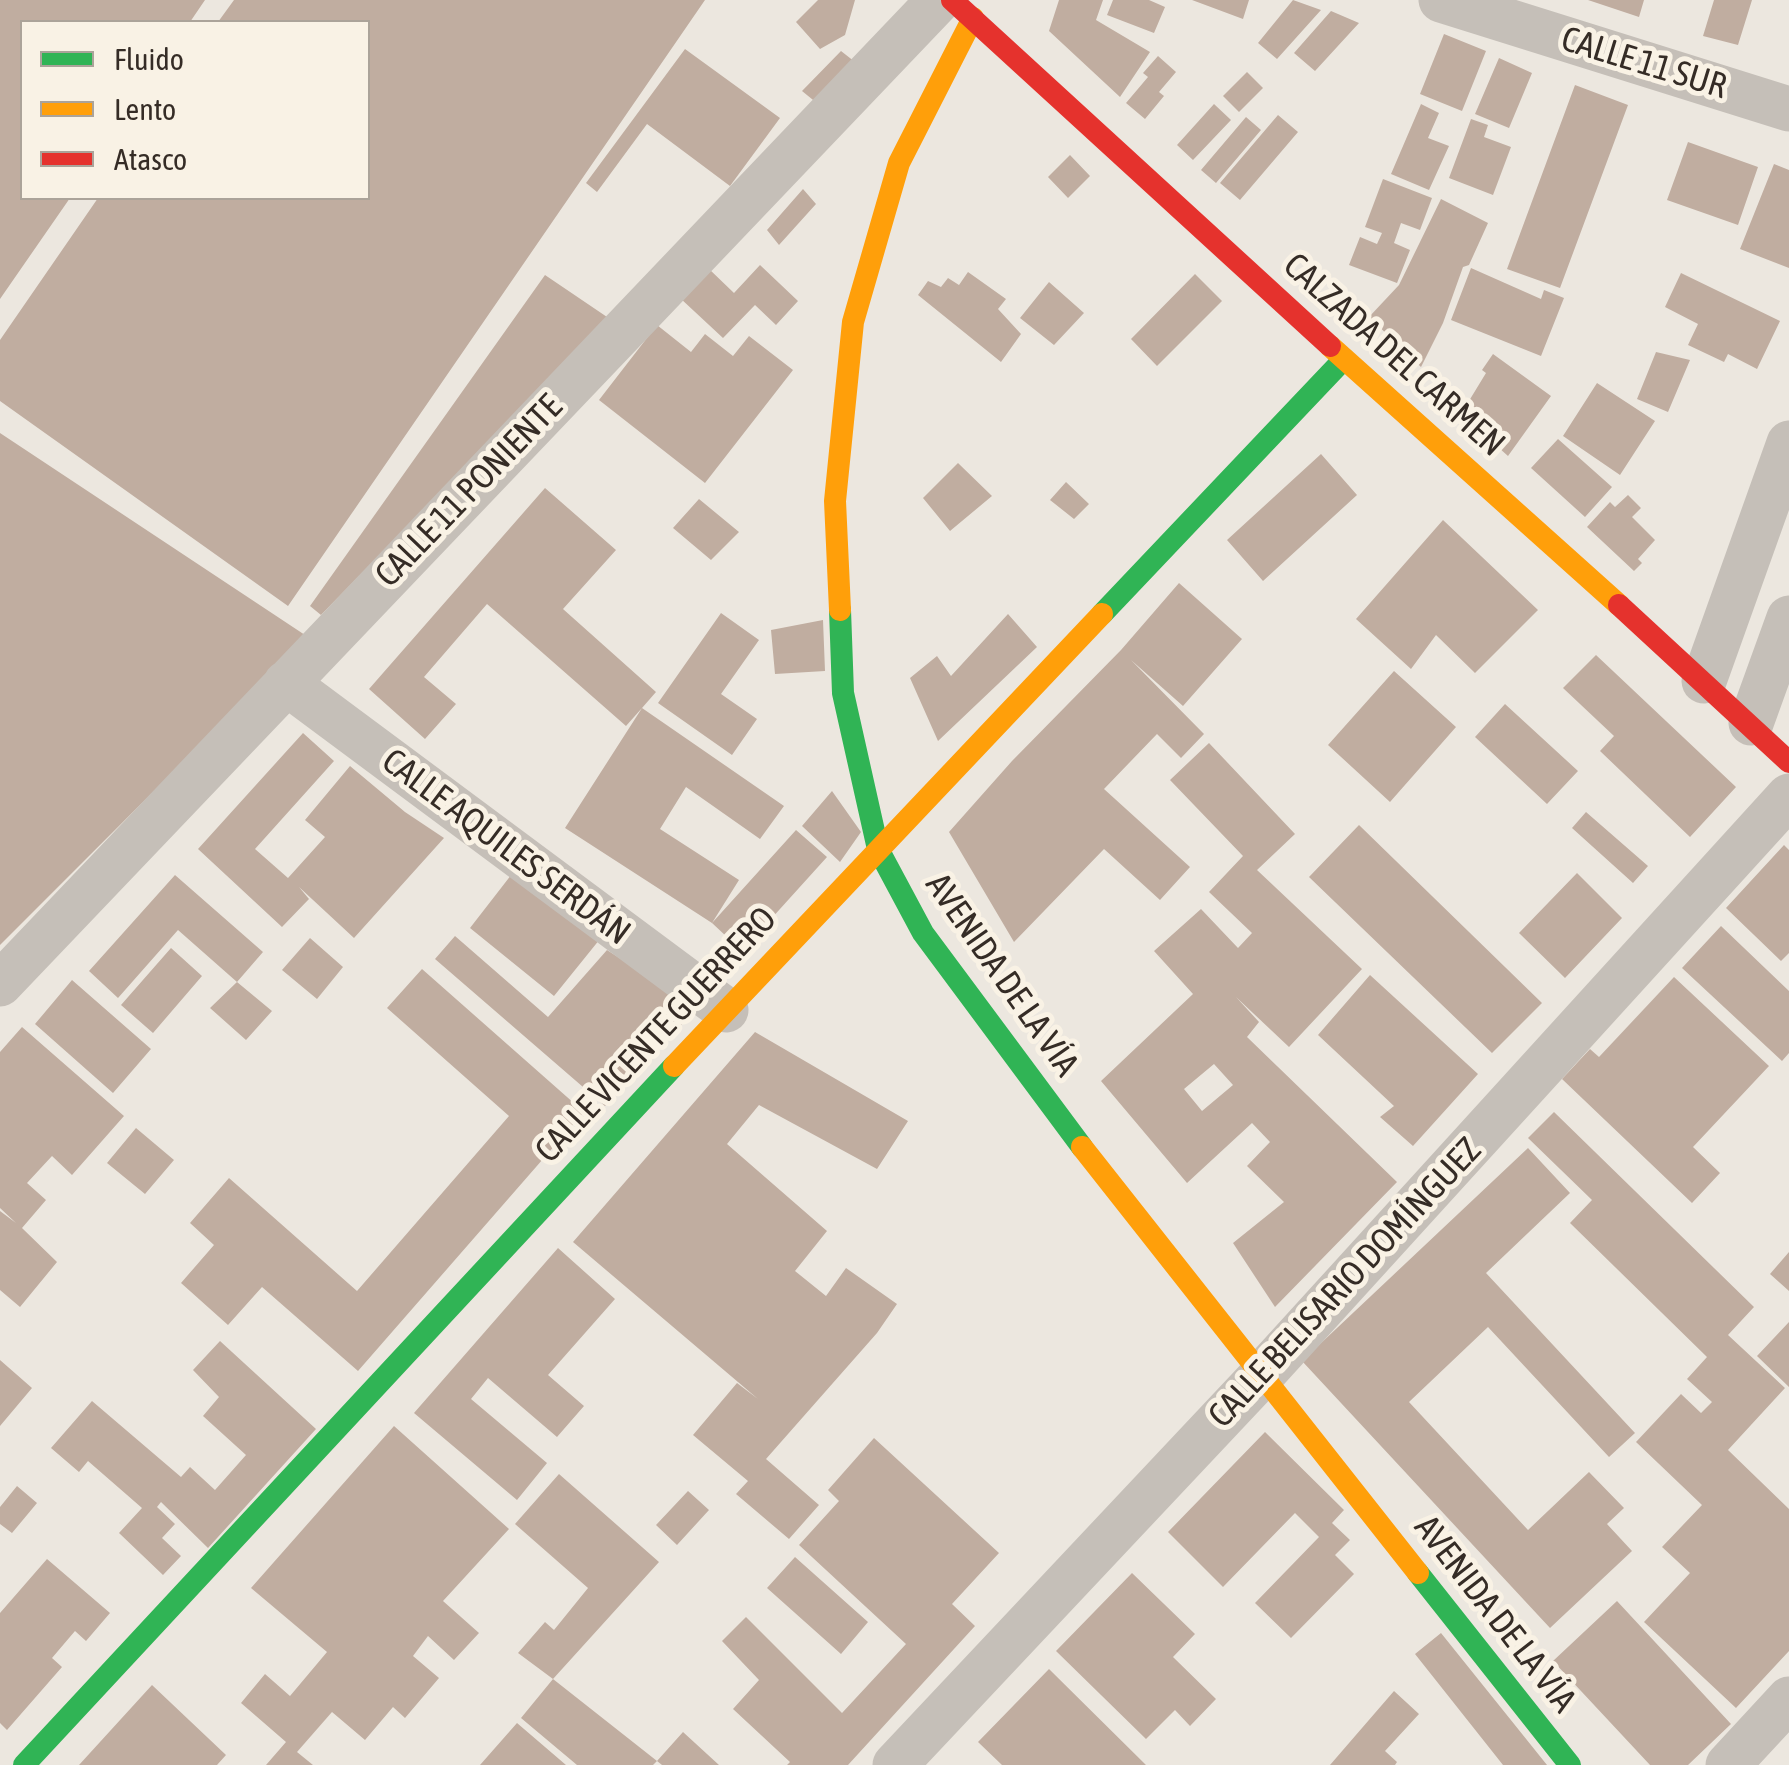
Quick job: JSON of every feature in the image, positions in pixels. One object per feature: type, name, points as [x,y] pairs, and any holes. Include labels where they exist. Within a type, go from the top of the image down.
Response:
[{"type":"street","name":"CALZADA DEL CARMEN","points":[[952,0],[956,9],[1704,680],[1789,762]]},
{"type":"street","name":"CALLE 11 SUR","points":[[1441,0],[1789,108]]},
{"type":"street","name":"CALLE 11 PONIENTE","points":[[0,984],[286,683],[956,9]]},
{"type":"street","name":"AVENIDA DE LA VÍA","points":[[956,9],[899,163],[853,322],[836,501],[843,693],[878,849],[934,948],[1054,1111],[1570,1765]]},
{"type":"street","name":"CALLE VICENTE GUERRERO","points":[[24,1765],[726,1010],[1344,359]]},
{"type":"street","points":[[1704,680],[1789,443]]},
{"type":"street","points":[[1751,723],[1789,618]]},
{"type":"street","name":"CALLE AQUILES SERDÁN","points":[[286,683],[726,1010]]},
{"type":"street","name":"CALLE BELISARIO DOMÍNGUEZ","points":[[895,1765],[1260,1376],[1789,796]]},
{"type":"street","points":[[1728,1765],[1789,1699]]},
{"type":"building","points":[[0,0],[205,0],[191,20],[20,20],[20,200],[69,200],[0,299]]},
{"type":"building","points":[[234,0],[705,0],[288,606],[0,401],[0,340],[97,200],[370,200],[370,20],[219,20]]},
{"type":"building","points":[[818,0],[855,0],[845,35],[820,49],[796,22]]},
{"type":"building","points":[[1059,0],[1103,0],[1096,20],[1150,52],[1120,97],[1049,31]]},
{"type":"building","points":[[1113,0],[1149,0],[1165,7],[1154,33],[1107,15]]},
{"type":"building","points":[[1192,0],[1249,0],[1243,19]]},
{"type":"building","points":[[1293,0],[1321,10],[1277,59],[1258,43]]},
{"type":"building","points":[[1588,0],[1644,0],[1639,17]]},
{"type":"building","points":[[1714,0],[1752,0],[1738,45],[1703,36]]},
{"type":"building","points":[[1331,11],[1359,23],[1315,71],[1294,53]]},
{"type":"building","points":[[1444,34],[1486,51],[1462,111],[1420,94]]},
{"type":"building","points":[[685,49],[780,118],[730,186],[647,124],[597,192],[586,183]]},
{"type":"building","points":[[841,51],[855,62],[818,104],[802,91]]},
{"type":"building","points":[[1158,56],[1176,72],[1159,92],[1164,96],[1145,119],[1126,103],[1148,77],[1143,73]]},
{"type":"building","points":[[1499,58],[1532,73],[1509,128],[1475,114]]},
{"type":"building","points":[[1247,72],[1263,88],[1239,112],[1223,96]]},
{"type":"building","points":[[1575,85],[1628,105],[1560,288],[1507,269]]},
{"type":"building","points":[[1214,104],[1231,120],[1193,160],[1177,145]]},
{"type":"building","points":[[1421,104],[1439,113],[1428,138],[1449,146],[1429,190],[1391,174]]},
{"type":"building","points":[[1278,115],[1298,132],[1240,200],[1220,183]]},
{"type":"building","points":[[1246,117],[1261,130],[1216,183],[1201,170]]},
{"type":"building","points":[[1471,119],[1488,125],[1484,137],[1511,147],[1493,195],[1449,178]]},
{"type":"building","points":[[1688,142],[1758,167],[1738,225],[1667,200]]},
{"type":"building","points":[[1070,155],[1090,176],[1068,198],[1048,177]]},
{"type":"building","points":[[1774,164],[1789,170],[1789,268],[1740,249]]},
{"type":"building","points":[[1383,179],[1432,198],[1420,230],[1401,223],[1394,243],[1410,250],[1397,283],[1349,265],[1360,237],[1377,244],[1382,233],[1365,227]]},
{"type":"building","points":[[803,189],[816,204],[779,245],[767,230]]},
{"type":"building","points":[[1441,199],[1488,223],[1469,265],[1463,267],[1443,323],[1421,367],[1369,317],[1399,285]]},
{"type":"building","points":[[760,265],[798,301],[776,325],[755,305],[723,338],[680,298],[708,268],[734,293]]},
{"type":"building","points":[[1471,268],[1541,299],[1544,290],[1564,298],[1541,356],[1451,320]]},
{"type":"building","points":[[968,272],[1006,299],[998,309],[1021,334],[1001,362],[918,295],[928,281],[941,287],[948,278],[959,285]]},
{"type":"building","points":[[1681,273],[1780,321],[1757,369],[1728,354],[1724,362],[1688,345],[1698,324],[1665,307]]},
{"type":"building","points":[[1195,274],[1222,301],[1157,366],[1131,339]]},
{"type":"building","points":[[545,275],[610,319],[321,615],[310,606]]},
{"type":"building","points":[[1049,282],[1084,313],[1054,345],[1020,318]]},
{"type":"building","points":[[657,325],[691,352],[705,334],[733,356],[749,336],[793,370],[705,483],[599,400]]},
{"type":"building","points":[[1656,352],[1690,360],[1668,412],[1637,399]]},
{"type":"building","points":[[1493,354],[1551,396],[1508,456],[1461,414]]},
{"type":"building","points":[[1597,383],[1655,421],[1620,475],[1563,436]]},
{"type":"building","points":[[0,433],[308,637],[0,945]]},
{"type":"building","points":[[1558,439],[1612,487],[1585,517],[1531,468]]},
{"type":"building","points":[[1321,454],[1357,495],[1263,581],[1227,540]]},
{"type":"building","points":[[958,463],[992,496],[950,531],[923,498]]},
{"type":"building","points":[[1066,482],[1089,504],[1074,519],[1050,500]]},
{"type":"building","points":[[545,488],[616,550],[563,609],[656,692],[626,726],[487,604],[424,677],[456,704],[425,739],[369,689]]},
{"type":"building","points":[[1628,495],[1641,508],[1632,517],[1655,540],[1638,559],[1642,563],[1634,571],[1587,527],[1610,502],[1615,507]]},
{"type":"building","points":[[699,499],[739,532],[711,560],[673,528]]},
{"type":"building","points":[[1443,520],[1538,610],[1475,673],[1436,635],[1411,669],[1356,619]]},
{"type":"building","points":[[1179,583],[1242,639],[1183,706],[1131,660],[1204,734],[1181,758],[1157,734],[1104,789],[1190,867],[1160,900],[1104,849],[1014,942],[949,832]]},
{"type":"building","points":[[721,613],[759,640],[721,694],[757,719],[732,755],[658,703]]},
{"type":"building","points":[[1008,614],[1037,647],[938,741],[910,678],[937,656],[951,676]]},
{"type":"building","points":[[823,620],[825,671],[775,674],[771,630]]},
{"type":"building","points":[[1596,655],[1736,787],[1690,837],[1600,751],[1614,736],[1563,688]]},
{"type":"building","points":[[1394,671],[1456,727],[1390,802],[1328,745]]},
{"type":"building","points":[[1505,704],[1578,771],[1547,804],[1475,737]]},
{"type":"building","points":[[642,708],[784,806],[760,839],[686,787],[660,829],[739,880],[712,923],[565,828]]},
{"type":"building","points":[[303,733],[334,761],[255,849],[288,878],[325,837],[305,820],[350,766],[405,812],[444,838],[354,938],[299,887],[309,899],[282,927],[198,849]]},
{"type":"building","points":[[1209,743],[1295,834],[1257,870],[1362,969],[1289,1047],[1236,997],[1259,1022],[1247,1037],[1397,1182],[1275,1307],[1233,1243],[1284,1202],[1247,1166],[1270,1142],[1252,1123],[1187,1183],[1101,1081],[1193,994],[1154,951],[1201,909],[1238,948],[1252,933],[1209,892],[1243,856],[1170,780]],"holes":[[[1214,1064],[1233,1085],[1202,1111],[1184,1089]]]},
{"type":"building","points":[[832,791],[861,832],[840,862],[802,826]]},
{"type":"building","points":[[1586,812],[1648,866],[1633,883],[1572,828]]},
{"type":"building","points":[[1359,825],[1542,1003],[1492,1053],[1309,877]]},
{"type":"building","points":[[796,830],[827,857],[742,951],[712,923]]},
{"type":"building","points":[[1784,845],[1789,850],[1789,953],[1781,961],[1726,908]]},
{"type":"building","points":[[515,870],[600,939],[554,996],[470,928]]},
{"type":"building","points":[[1577,873],[1622,918],[1565,978],[1519,933]]},
{"type":"building","points":[[175,875],[263,952],[237,982],[178,930],[118,998],[89,971]]},
{"type":"building","points":[[1721,926],[1789,991],[1789,1053],[1782,1061],[1682,968]]},
{"type":"building","points":[[455,936],[548,1017],[607,950],[697,1008],[605,1106],[435,959]]},
{"type":"building","points":[[310,938],[343,967],[317,999],[282,970]]},
{"type":"building","points":[[171,948],[202,976],[153,1033],[121,1005]]},
{"type":"building","points":[[422,969],[584,1112],[358,1371],[262,1287],[228,1325],[181,1283],[214,1245],[190,1223],[229,1178],[357,1291],[509,1116],[387,1008]]},
{"type":"building","points":[[1370,975],[1478,1074],[1413,1146],[1380,1117],[1394,1106],[1318,1035]]},
{"type":"building","points":[[1674,977],[1769,1066],[1693,1147],[1720,1173],[1692,1203],[1562,1079],[1590,1049],[1599,1057]]},
{"type":"building","points":[[72,980],[151,1049],[113,1093],[35,1024]]},
{"type":"building","points":[[237,982],[272,1011],[246,1040],[210,1008]]},
{"type":"building","points":[[22,1027],[124,1116],[72,1175],[52,1156],[27,1183],[46,1200],[22,1228],[57,1262],[20,1307],[0,1290],[0,1211],[16,1223],[0,1208],[0,1052]]},
{"type":"building","points":[[755,1032],[908,1121],[877,1169],[759,1105],[727,1144],[827,1231],[795,1271],[826,1296],[846,1268],[897,1304],[877,1333],[766,1459],[819,1505],[789,1539],[736,1494],[748,1481],[693,1435],[737,1383],[758,1399],[573,1242]]},
{"type":"building","points":[[1554,1112],[1754,1307],[1728,1335],[1785,1388],[1728,1450],[1789,1509],[1789,1651],[1736,1708],[1644,1622],[1690,1573],[1662,1547],[1702,1505],[1636,1442],[1681,1394],[1701,1413],[1712,1402],[1687,1379],[1707,1357],[1570,1223],[1592,1200],[1528,1138]]},
{"type":"building","points":[[136,1128],[174,1160],[145,1194],[107,1163]]},
{"type":"building","points":[[1528,1148],[1570,1193],[1486,1273],[1635,1433],[1609,1457],[1488,1327],[1409,1402],[1528,1530],[1589,1472],[1624,1508],[1607,1524],[1632,1551],[1550,1628],[1302,1361]]},
{"type":"building","points":[[558,1248],[615,1299],[548,1375],[584,1406],[557,1437],[488,1378],[471,1399],[547,1463],[517,1500],[414,1413]]},
{"type":"building","points":[[1789,1252],[1789,1291],[1770,1274]]},
{"type":"building","points":[[1789,1322],[1789,1387],[1757,1356]]},
{"type":"building","points":[[220,1341],[316,1429],[208,1548],[161,1502],[157,1507],[175,1524],[162,1538],[181,1556],[163,1575],[119,1533],[142,1508],[88,1461],[79,1472],[51,1448],[92,1401],[181,1477],[190,1467],[215,1490],[246,1455],[203,1416],[219,1397],[193,1370]]},
{"type":"building","points":[[0,1360],[32,1388],[0,1426]]},
{"type":"building","points":[[394,1426],[509,1529],[443,1601],[479,1633],[454,1660],[428,1636],[413,1656],[439,1678],[405,1718],[393,1707],[365,1740],[332,1712],[297,1752],[313,1765],[266,1765],[286,1742],[241,1703],[265,1674],[290,1696],[327,1652],[251,1588]]},
{"type":"building","points":[[1265,1432],[1344,1510],[1332,1523],[1350,1540],[1335,1555],[1354,1574],[1291,1638],[1255,1603],[1319,1537],[1295,1513],[1223,1587],[1168,1532]]},
{"type":"building","points":[[874,1438],[999,1553],[952,1604],[975,1626],[848,1765],[787,1765],[790,1762],[733,1709],[759,1680],[722,1641],[746,1617],[842,1713],[906,1644],[799,1545],[839,1501],[828,1490]]},
{"type":"building","points":[[559,1474],[659,1562],[553,1679],[518,1653],[545,1622],[554,1630],[588,1588],[515,1524]]},
{"type":"building","points":[[17,1486],[37,1503],[12,1533],[0,1524],[0,1507]]},
{"type":"building","points":[[688,1491],[709,1510],[677,1545],[656,1525]]},
{"type":"building","points":[[795,1557],[868,1622],[841,1654],[767,1588]]},
{"type":"building","points":[[47,1559],[110,1613],[86,1641],[75,1631],[52,1658],[62,1667],[7,1730],[0,1723],[0,1613]]},
{"type":"building","points":[[1132,1573],[1195,1634],[1173,1657],[1216,1699],[1190,1726],[1175,1710],[1146,1739],[1056,1651]]},
{"type":"building","points":[[1617,1601],[1731,1724],[1688,1765],[1650,1765],[1553,1661]]},
{"type":"building","points":[[1441,1633],[1547,1765],[1503,1765],[1415,1654]]},
{"type":"building","points":[[1049,1669],[1146,1765],[1002,1765],[978,1742]]},
{"type":"building","points":[[553,1679],[657,1761],[653,1765],[577,1765],[521,1718]]},
{"type":"building","points":[[152,1685],[226,1755],[217,1765],[79,1765]]},
{"type":"building","points":[[1394,1691],[1419,1714],[1385,1751],[1397,1762],[1395,1765],[1330,1765]]},
{"type":"building","points":[[517,1723],[566,1765],[480,1765]]},
{"type":"building","points":[[683,1732],[719,1765],[662,1765],[657,1761]]},
{"type":"traffic: fast","points":[[1102,614],[1344,359]]},
{"type":"traffic: fast","points":[[840,610],[843,693],[878,849],[923,933],[1082,1147]]},
{"type":"traffic: fast","points":[[24,1765],[674,1066]]},
{"type":"traffic: fast","points":[[1418,1573],[1570,1765]]},
{"type":"traffic: slow","points":[[840,610],[835,501],[853,322],[899,163],[973,18]]},
{"type":"traffic: slow","points":[[1330,346],[1619,605]]},
{"type":"traffic: slow","points":[[674,1066],[1102,614]]},
{"type":"traffic: slow","points":[[1082,1147],[1418,1573]]},
{"type":"traffic: jam","points":[[952,0],[1330,346]]},
{"type":"traffic: jam","points":[[1619,605],[1789,762]]}]
